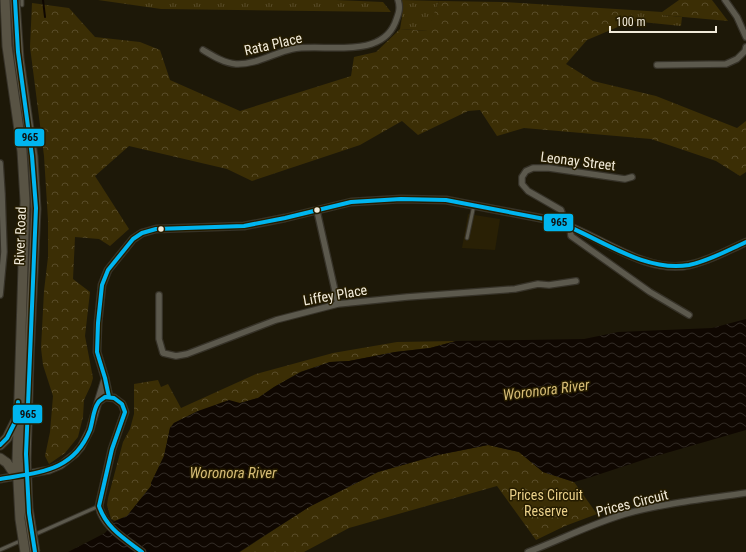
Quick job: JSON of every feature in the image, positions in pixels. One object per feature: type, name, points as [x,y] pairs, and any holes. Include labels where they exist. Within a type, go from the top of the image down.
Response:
[{"type":"main road","name":"River Road","points":[[5,0],[7,46],[22,151],[25,194],[18,416],[21,462],[35,552]]},
{"type":"main road","name":"River Road","points":[[18,2],[19,59],[32,149],[35,195],[21,462],[17,479],[20,519],[25,552]]},
{"type":"main road","points":[[0,445],[7,438],[18,416]]},
{"type":"main road","points":[[4,460],[17,479]]},
{"type":"street","name":"Rata Place","points":[[202,50],[227,62],[237,64],[249,63],[276,53],[306,47],[362,47],[375,43],[386,35],[393,27],[400,10],[398,0]]},
{"type":"street","points":[[725,0],[737,18],[746,37]]},
{"type":"street","points":[[657,65],[726,64],[737,59],[745,51],[746,47]]},
{"type":"street","points":[[0,163],[4,245],[0,295]]},
{"type":"street","name":"Leonay Street","points":[[562,224],[563,216],[561,210],[557,206],[528,191],[524,187],[522,177],[526,171],[533,168],[549,168],[625,179],[632,177]]},
{"type":"street","points":[[109,397],[106,378],[97,352],[102,285],[108,270],[125,248],[137,235],[142,233],[163,228],[244,226],[317,211],[351,202],[400,199],[446,200],[562,224],[648,263],[662,266],[690,266],[746,242]]},
{"type":"street","points":[[317,211],[338,304]]},
{"type":"street","points":[[570,227],[572,236],[588,249],[650,292],[689,315]]},
{"type":"street","name":"Liffey Place","points":[[159,294],[159,339],[164,353],[176,356],[187,354],[276,320],[338,304],[515,289],[538,284],[549,286],[576,281]]},
{"type":"street","points":[[106,378],[120,400],[125,412],[112,449],[99,506],[104,519],[110,526],[142,552]]},
{"type":"street","points":[[0,479],[50,470],[61,465],[75,454],[87,436],[106,378]]},
{"type":"street","points":[[98,402],[102,398],[109,397],[120,400]]},
{"type":"street","name":"Prices Circuit","points":[[528,552],[577,531],[626,514],[657,507],[746,493]]},
{"type":"lane","points":[[18,2],[22,0]]},
{"type":"lane","points":[[467,238],[474,206]]},
{"type":"lane","points":[[0,550],[99,506]]},
{"type":"shaded area","points":[[468,214],[500,219],[495,250],[462,248]]},
{"type":"green space","points":[[98,0],[336,0],[383,2],[391,12],[161,9]]},
{"type":"green space","points":[[402,0],[439,1],[428,31],[400,29]]},
{"type":"green space","points":[[679,0],[712,0],[728,21],[661,15],[662,12]]},
{"type":"green space","points":[[439,1],[502,2],[632,10],[632,21],[587,40],[566,64],[593,81],[656,96],[737,128],[746,121],[746,172],[740,176],[716,161],[651,139],[524,128],[497,136],[480,110],[468,111],[418,135],[402,121],[360,145],[252,181],[227,169],[129,146],[95,176],[129,229],[110,246],[99,239],[75,237],[73,279],[90,292],[85,336],[93,378],[84,400],[83,417],[78,437],[65,453],[49,464],[45,456],[50,432],[53,396],[43,365],[41,348],[44,291],[48,257],[48,220],[44,156],[30,47],[32,3],[69,8],[95,37],[140,42],[160,50],[170,80],[240,111],[351,76],[354,57],[376,52],[400,29],[427,31]]},
{"type":"green space","points":[[632,10],[662,12],[662,15],[682,17],[681,26],[632,21]]},
{"type":"green space","points":[[456,341],[430,348],[395,352],[349,361],[330,362],[300,372],[258,398],[198,411],[174,423],[170,428],[164,456],[151,486],[127,516],[115,521],[111,519],[107,505],[108,498],[123,442],[130,429],[134,414],[134,384],[158,380],[161,387],[168,384],[181,408],[256,374],[333,353],[397,342]]},
{"type":"green space","name":"Prices Circuit Reserve","points":[[488,445],[519,452],[543,472],[574,482],[597,514],[565,526],[536,540],[497,486],[349,528],[304,552],[240,552],[309,507],[378,472],[438,455]]},
{"type":"water","name":"Woronora River","points":[[746,319],[746,430],[649,458],[574,482],[543,472],[519,452],[488,445],[438,455],[378,472],[309,507],[239,552],[68,552],[105,533],[115,521],[127,516],[151,486],[164,456],[170,428],[174,423],[198,411],[229,400],[240,403],[258,398],[301,372],[330,362],[349,361],[395,352],[430,348],[456,341],[584,339],[618,332],[712,328]]},
{"type":"waterway","points":[[43,0],[45,17]]},
{"type":"transit line","name":"965","points":[[15,0],[18,52],[32,156],[36,208],[26,454],[29,513],[35,552]]},
{"type":"transit line","name":"965","points":[[109,397],[97,352],[102,285],[108,270],[133,239],[142,233],[156,229],[244,226],[351,202],[401,199],[446,200],[555,221],[620,252],[655,264],[672,266],[689,265],[704,261],[746,242]]},
{"type":"transit line","name":"965","points":[[0,479],[53,468],[64,462],[83,444],[90,430],[95,409],[100,400],[105,397],[114,398],[122,404],[125,412],[112,449],[99,506],[102,514],[111,527],[142,552]]},
{"type":"transit line","name":"965","points":[[0,445],[7,438],[18,416],[18,402]]}]
